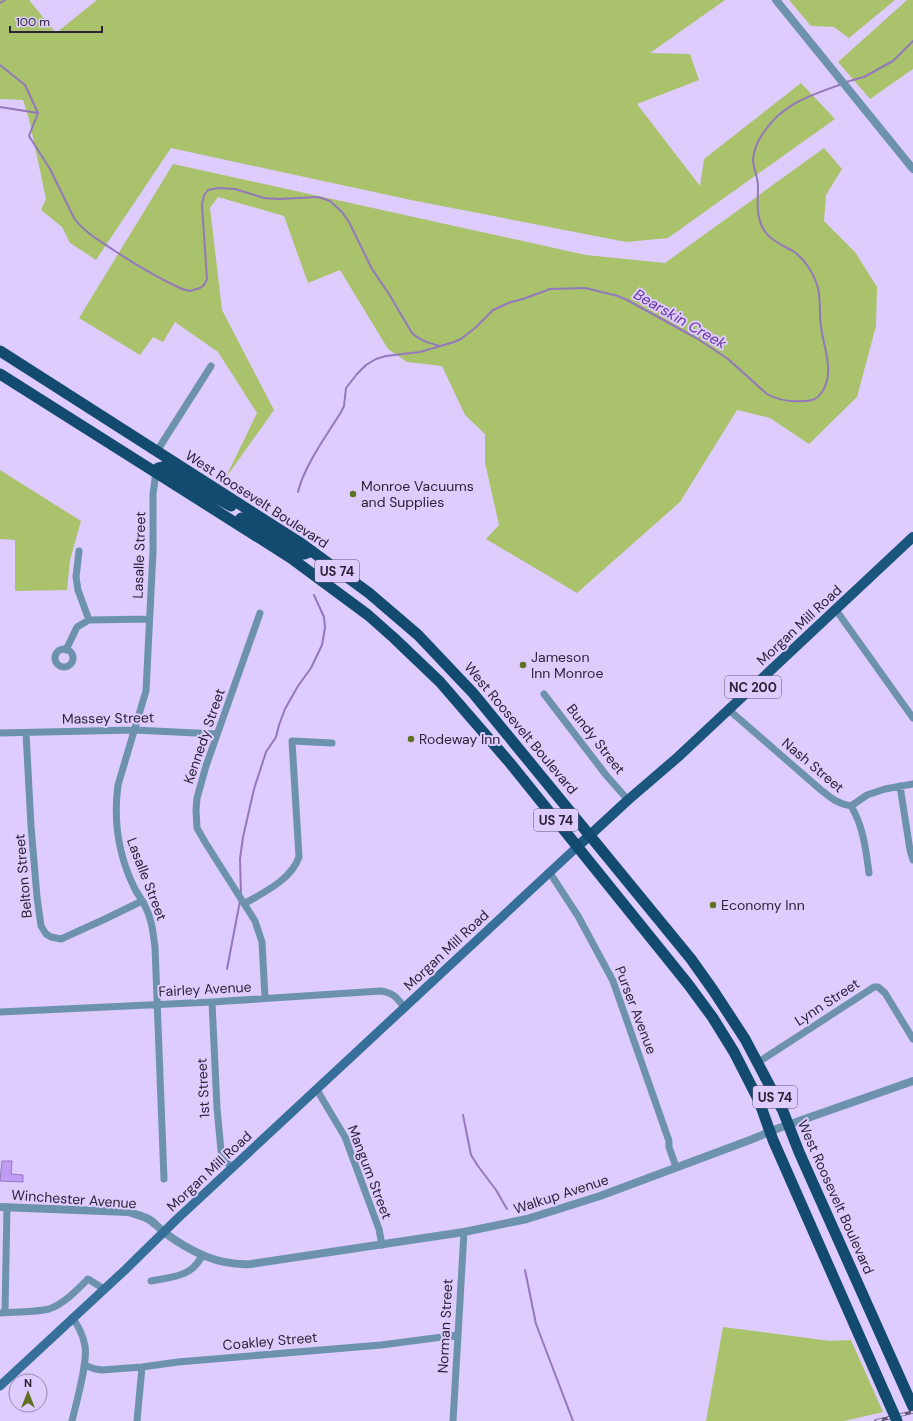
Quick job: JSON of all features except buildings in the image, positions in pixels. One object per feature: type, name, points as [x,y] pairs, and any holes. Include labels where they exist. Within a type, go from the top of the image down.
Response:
[{"type":"highway","name":"West Roosevelt Boulevard","points":[[0,351],[312,551],[369,593],[418,634],[473,693],[661,923],[692,958],[745,1039],[783,1111],[799,1152],[913,1407]]},
{"type":"highway","name":"US 74","points":[[0,374],[292,558],[368,615],[440,682],[510,763],[688,984],[713,1018],[734,1052],[756,1095],[770,1132],[898,1421]]},
{"type":"highway","points":[[156,472],[158,468],[165,468],[242,512],[267,521]]},
{"type":"highway","points":[[200,500],[239,516],[300,554],[312,551]]},
{"type":"main road","name":"Morgan Mill Road","points":[[0,1386],[550,872],[628,800],[678,758],[780,660],[836,610],[913,537]]},
{"type":"street","points":[[776,0],[913,169]]},
{"type":"street","points":[[157,451],[211,366]]},
{"type":"street","name":"Lasalle Street","points":[[156,472],[153,494],[153,552],[146,691],[118,785],[116,800],[116,824],[118,843],[122,856],[134,889],[150,915],[153,928],[164,1179]]},
{"type":"street","points":[[79,550],[76,569],[77,584],[89,620]]},
{"type":"street","points":[[836,610],[913,718]]},
{"type":"street","name":"Kennedy Street","points":[[260,613],[206,766],[197,798],[196,810],[197,828],[218,864],[255,921],[260,936],[266,998]]},
{"type":"street","points":[[66,650],[77,628],[89,620],[149,619]]},
{"type":"street","name":"Bundy Street","points":[[544,694],[606,775],[628,800]]},
{"type":"street","name":"Nash Street","points":[[729,710],[834,801],[851,806],[867,795],[885,788],[913,784]]},
{"type":"street","name":"Massey Street","points":[[0,733],[134,730],[217,734]]},
{"type":"street","name":"Belton Street","points":[[26,733],[31,826],[37,897],[41,926],[46,934],[51,937],[61,939],[105,920],[142,900]]},
{"type":"street","points":[[244,904],[285,877],[296,866],[299,857],[292,741],[332,743]]},
{"type":"street","points":[[900,786],[910,850],[913,860]]},
{"type":"street","points":[[851,806],[855,813],[863,839],[869,872]]},
{"type":"street","name":"Purser Avenue","points":[[550,872],[578,916],[613,981],[669,1141],[669,1147],[676,1167]]},
{"type":"street","name":"Lynn Street","points":[[757,1063],[874,987],[878,987],[885,993],[913,1039]]},
{"type":"street","name":"Fairley Avenue","points":[[0,1012],[387,992],[397,998],[404,1008]]},
{"type":"street","name":"1st Street","points":[[212,1002],[217,1108],[221,1151],[224,1159],[232,1168]]},
{"type":"street","name":"Walkup Avenue","points":[[164,1233],[202,1256],[224,1262],[251,1264],[464,1232],[527,1219],[600,1196],[788,1125],[913,1081]]},
{"type":"street","name":"Mangum Street","points":[[317,1090],[345,1137],[379,1229],[382,1245]]},
{"type":"street","points":[[4,1207],[2,1312],[37,1311],[51,1308],[61,1303],[88,1279],[104,1289]]},
{"type":"street","name":"Winchester Avenue","points":[[4,1207],[128,1212],[151,1220],[164,1233]]},
{"type":"street","name":"Norman Street","points":[[453,1421],[464,1232]]},
{"type":"street","points":[[151,1281],[184,1274],[192,1270],[202,1256]]},
{"type":"street","points":[[72,1318],[78,1325],[85,1347],[84,1365],[72,1421]]},
{"type":"street","name":"Coakley Street","points":[[84,1365],[102,1370],[142,1367],[178,1362],[381,1345],[458,1335]]},
{"type":"street","points":[[138,1421],[142,1367]]},
{"type":"green space","points":[[0,0],[29,0],[56,33],[97,0],[725,0],[650,53],[690,54],[699,80],[637,104],[700,186],[704,159],[801,83],[835,119],[668,238],[626,242],[411,200],[171,148],[96,260],[70,243],[62,227],[41,210],[46,199],[29,119],[23,100],[0,99]]},
{"type":"green space","points":[[789,0],[895,0],[849,38],[834,27],[811,26]]},
{"type":"green space","points":[[907,0],[913,0],[913,69],[870,99],[838,62]]},
{"type":"green space","points":[[824,148],[842,169],[826,195],[824,221],[855,252],[877,287],[876,326],[857,397],[809,444],[770,418],[737,410],[680,502],[577,593],[486,539],[499,525],[485,463],[485,434],[465,415],[442,366],[407,362],[388,349],[340,270],[308,283],[284,216],[218,197],[210,208],[222,310],[274,410],[225,479],[257,413],[218,352],[175,322],[163,342],[153,337],[140,355],[79,318],[173,164],[586,255],[665,263]]},
{"type":"green space","points":[[0,470],[81,521],[70,560],[67,590],[15,591],[15,540],[0,539]]},
{"type":"green space","points":[[723,1327],[830,1341],[851,1340],[883,1412],[844,1421],[706,1421]]},
{"type":"shaded area","points":[[2,1161],[12,1161],[11,1174],[23,1175],[23,1182],[0,1181]]},
{"type":"waterway","points":[[0,3],[5,0]]},
{"type":"waterway","name":"Bearskin Creek","points":[[846,82],[864,77],[893,61],[913,41]]},
{"type":"waterway","name":"Bearskin Creek","points":[[0,65],[25,85],[38,113],[29,136],[50,169],[74,218],[87,232],[123,256],[156,276],[182,289],[190,291],[200,288],[204,285],[207,279],[202,205],[204,195],[208,190],[218,188],[235,189],[264,198],[278,199],[318,197],[330,201],[342,212],[349,222],[372,269],[412,333],[422,340],[440,346]]},
{"type":"waterway","name":"Bearskin Creek","points":[[298,492],[305,472],[344,406],[346,388],[366,365],[376,359],[386,356],[420,352],[454,342],[461,339],[475,328],[493,310],[511,302],[550,289],[585,288],[618,296],[698,339],[728,359],[767,394],[781,400],[810,401],[817,398],[822,392],[828,376],[828,360],[821,327],[818,288],[814,277],[801,258],[793,251],[772,239],[762,227],[759,216],[758,183],[753,159],[755,148],[760,138],[780,114],[789,107],[809,96],[842,84]]},
{"type":"waterway","name":"Bearskin Creek","points":[[0,107],[38,113]]},
{"type":"waterway","points":[[241,895],[240,859],[243,837],[254,789],[266,752],[276,737],[285,709],[298,686],[311,668],[322,645],[325,628],[324,617],[314,595]]},
{"type":"waterway","points":[[227,969],[240,901]]},
{"type":"waterway","points":[[463,1115],[471,1155],[496,1190],[507,1209]]},
{"type":"waterway","points":[[525,1270],[536,1324],[573,1421]]},
{"type":"railway","points":[[876,1421],[913,1412]]},
{"type":"place","name":"Monroe Vacuums and Supplies","points":[[353,494]]},
{"type":"place","name":"Jameson Inn Monroe","points":[[523,665]]},
{"type":"place","name":"Rodeway Inn","points":[[411,739]]},
{"type":"place","name":"Economy Inn","points":[[713,905]]}]
